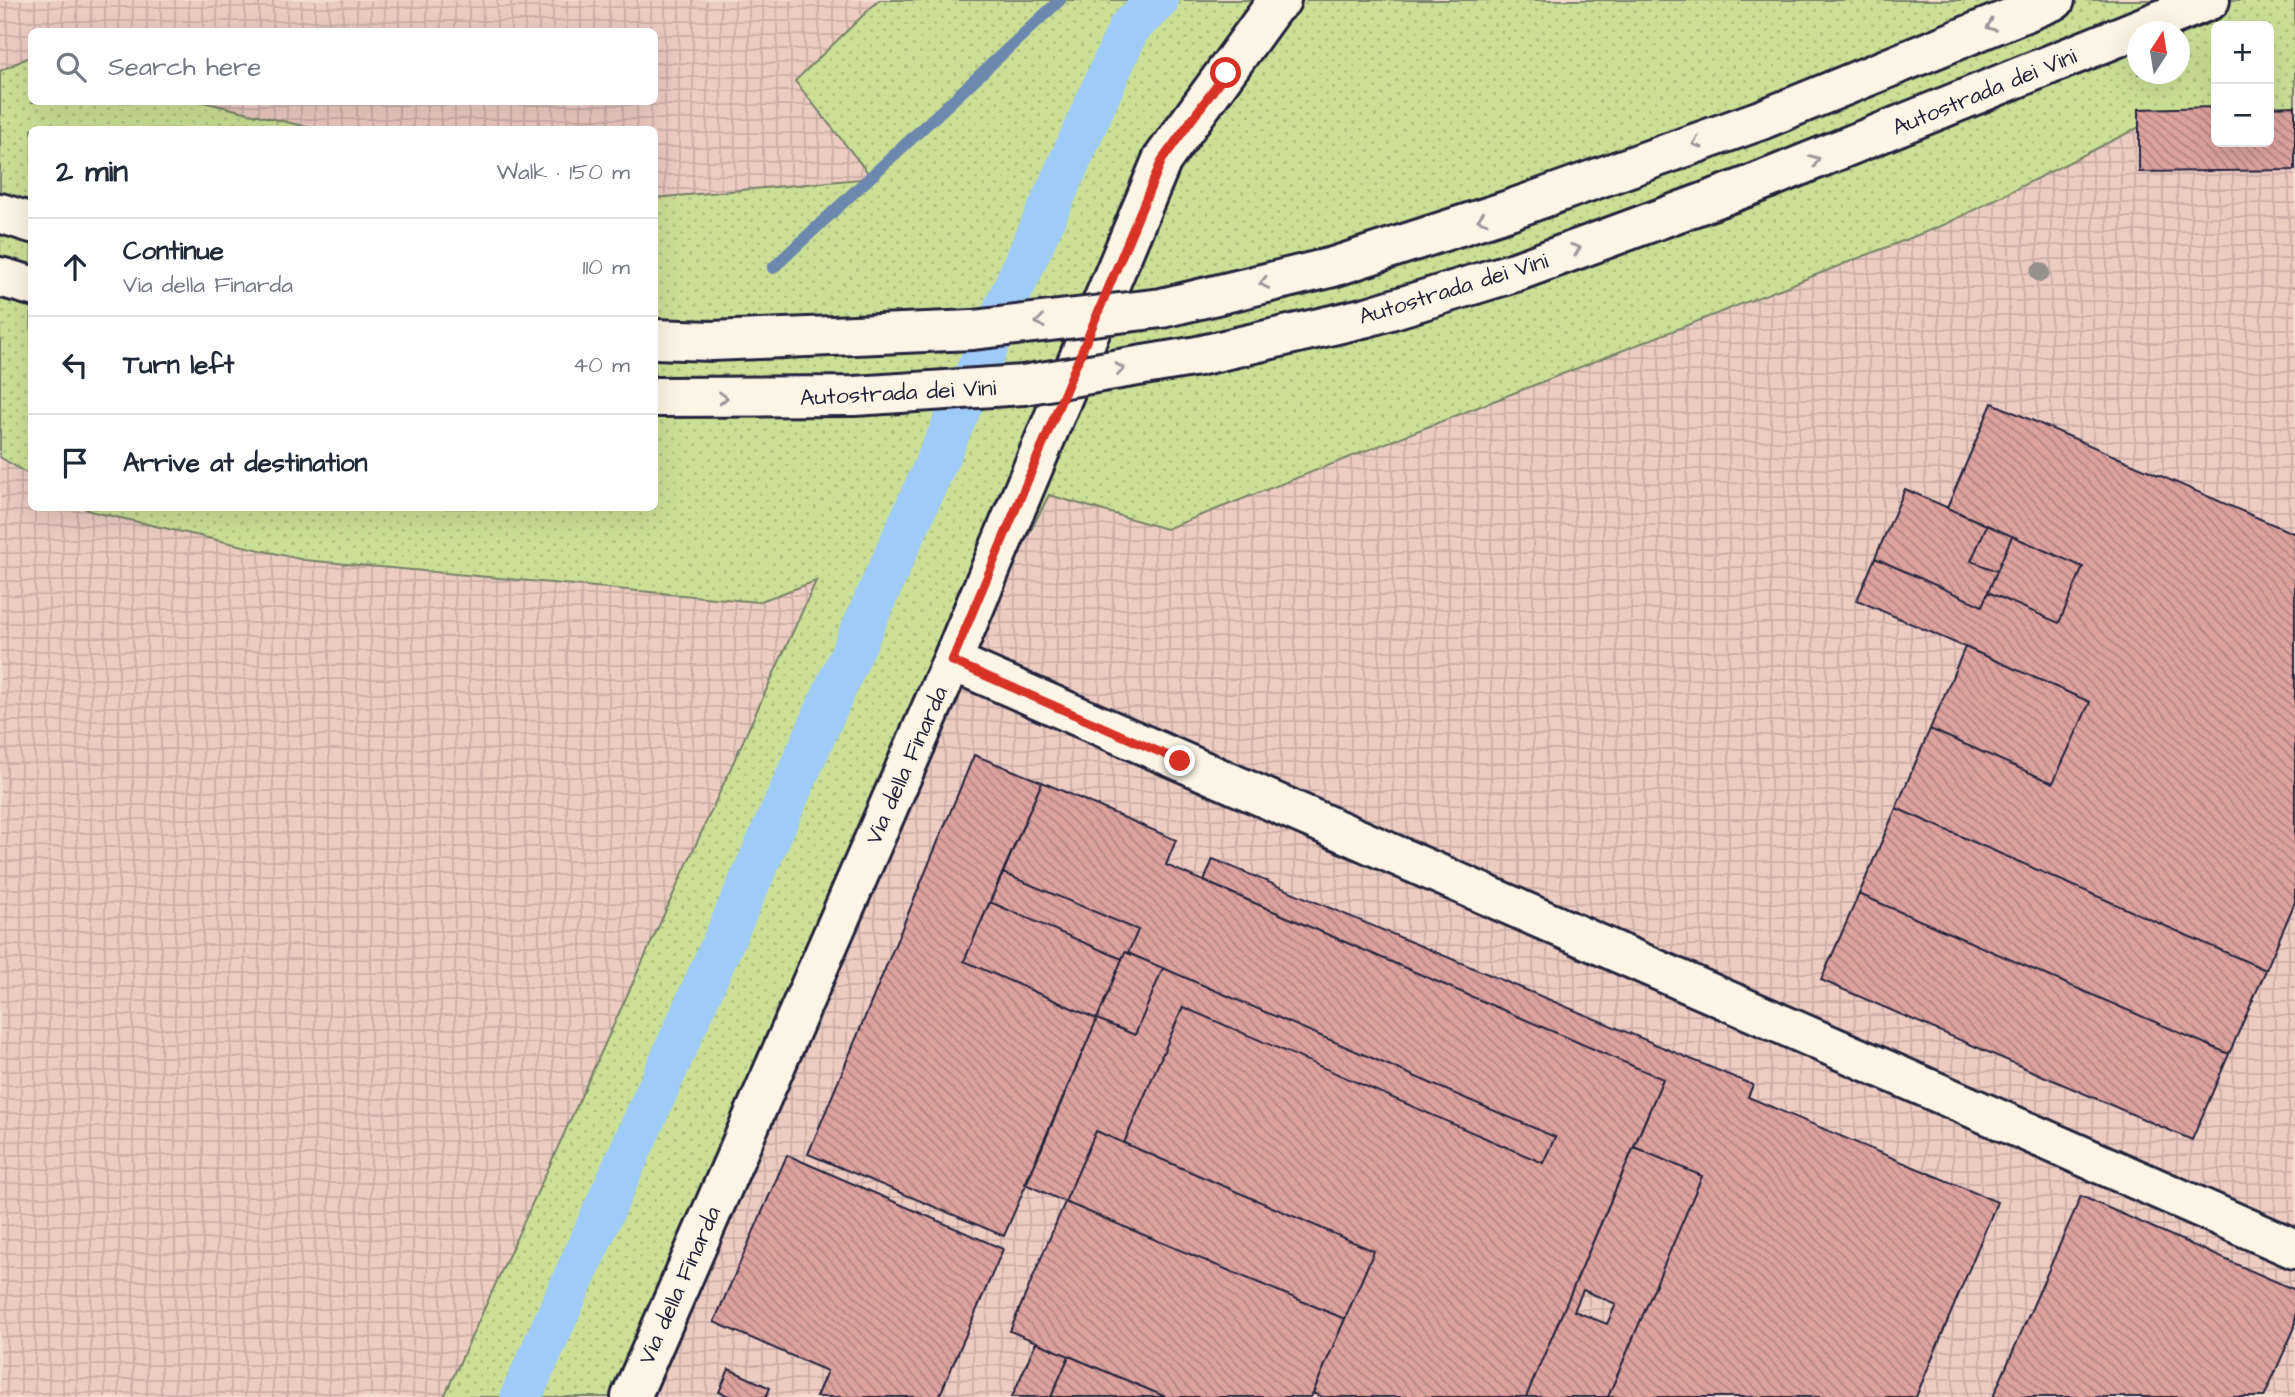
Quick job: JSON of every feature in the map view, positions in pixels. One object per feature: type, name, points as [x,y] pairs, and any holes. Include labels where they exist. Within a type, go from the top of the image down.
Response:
[{"type":"main road","name":"Via della Finarda","points":[[631,1397],[952,661],[1162,160],[1273,7],[1281,0]]},
{"type":"main road","points":[[658,339],[725,340],[973,330],[1162,308],[1333,267],[1509,210],[1761,120],[2055,0]]},
{"type":"main road","name":"Autostrada dei Vini","points":[[658,397],[854,396],[1023,385],[1198,356],[1367,317],[1490,279],[1752,185],[2210,0]]},
{"type":"main road","points":[[0,213],[28,222]]},
{"type":"main road","points":[[0,277],[28,284]]},
{"type":"main road","points":[[952,661],[2295,1249]]},
{"type":"shaded area","points":[[0,0],[879,0],[795,82],[904,218],[873,456],[444,1397],[0,1397]]},
{"type":"shaded area","points":[[2177,108],[2211,109],[2211,147],[2274,147],[2274,110],[2295,111],[2295,1397],[652,1397],[964,660],[1049,494],[1166,529],[1946,224]]},
{"type":"green space","points":[[879,0],[2295,0],[2295,111],[2274,110],[2274,21],[2211,21],[2211,109],[2177,108],[1946,224],[1166,529],[1049,495],[964,660],[652,1397],[444,1397],[816,581],[758,602],[304,560],[90,511],[658,511],[658,198],[872,178],[795,81]]},
{"type":"green space","points":[[28,58],[28,105],[216,105],[303,126],[28,126],[28,474],[0,457],[0,71]]},
{"type":"building","points":[[2295,106],[2295,170],[2139,172],[2139,109],[2211,107],[2211,147],[2274,147],[2274,107]]},
{"type":"building","points":[[1992,403],[2295,534],[2295,902],[2266,970],[1896,808],[1930,729],[2053,783],[2090,702],[1857,600],[1875,558],[1982,606],[1988,592],[2059,623],[2083,567],[1947,508]]},
{"type":"building","points":[[1905,489],[1987,525],[1971,561],[1997,571],[1982,606],[1875,558]]},
{"type":"building","points":[[1987,525],[2012,536],[1997,571],[1971,561]]},
{"type":"building","points":[[2012,536],[2083,567],[2059,623],[1988,592]]},
{"type":"building","points":[[1965,647],[2090,702],[2053,783],[1930,729]]},
{"type":"building","points":[[974,755],[1042,782],[964,961],[1097,1019],[1004,1236],[808,1154]]},
{"type":"building","points":[[1042,782],[1176,840],[1166,865],[1663,1079],[1526,1397],[1322,1397],[1313,1393],[1374,1251],[1124,1143],[1183,1007],[1543,1163],[1555,1137],[1128,953],[1138,930],[1003,873]]},
{"type":"building","points":[[1896,808],[2266,970],[2229,1054],[1859,894]]},
{"type":"building","points":[[1213,859],[1753,1085],[1748,1097],[1997,1202],[1916,1397],[1608,1397],[1702,1176],[1634,1147],[1663,1079],[1204,881]]},
{"type":"building","points":[[1003,873],[1138,930],[1128,953],[1125,952],[1122,959],[990,902]]},
{"type":"building","points":[[1859,894],[2229,1054],[2192,1140],[1821,980]]},
{"type":"building","points":[[990,902],[1122,959],[1097,1019],[964,961]]},
{"type":"building","points":[[1125,952],[1163,968],[1135,1035],[1097,1019]]},
{"type":"building","points":[[1163,968],[1555,1137],[1543,1163],[1183,1007],[1124,1143],[1096,1131],[1065,1202],[1025,1184],[1097,1019],[1135,1035]]},
{"type":"building","points":[[1096,1131],[1374,1251],[1345,1319],[1065,1202]]},
{"type":"building","points":[[1634,1147],[1702,1176],[1608,1397],[1526,1397]],"holes":[[[1583,1290],[1616,1304],[1607,1324],[1574,1311]]]},
{"type":"building","points":[[787,1155],[1003,1249],[939,1397],[816,1397],[827,1371],[714,1322]]},
{"type":"building","points":[[2081,1196],[2295,1290],[2295,1327],[2264,1397],[1993,1397]]},
{"type":"building","points":[[1065,1202],[1345,1319],[1311,1397],[1166,1397],[1010,1331]]},
{"type":"building","points":[[1036,1342],[1069,1356],[1051,1397],[1012,1397]]},
{"type":"building","points":[[1069,1356],[1166,1397],[1051,1397]]},
{"type":"building","points":[[729,1369],[770,1388],[766,1397],[732,1397],[719,1392]]},
{"type":"waterway","points":[[773,268],[1060,0]]},
{"type":"waterway","points":[[521,1397],[1129,28],[1158,0]]},
{"type":"route","points":[[1180,761],[952,661],[1162,160],[1226,73]]}]
